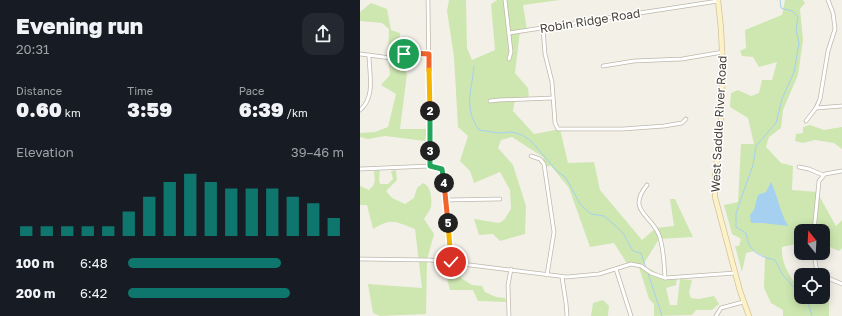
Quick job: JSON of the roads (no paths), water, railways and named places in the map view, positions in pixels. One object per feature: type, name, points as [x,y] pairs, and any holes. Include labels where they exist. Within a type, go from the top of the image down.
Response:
[{"type":"street","points":[[428,0],[430,166]]},
{"type":"street","points":[[505,0],[511,52],[509,59]]},
{"type":"street","name":"Robin Ridge Road","points":[[509,33],[718,0]]},
{"type":"street","name":"West Saddle River Road","points":[[718,0],[723,52],[721,128],[715,171],[715,193],[743,302],[749,316]]},
{"type":"street","points":[[806,121],[816,108],[822,89],[828,51],[835,28],[834,13],[828,0]]},
{"type":"street","points":[[543,28],[544,47],[552,82],[555,123],[561,130],[582,128],[623,129],[664,126],[682,123],[686,119]]},
{"type":"street","points":[[603,66],[634,61],[682,59],[723,52]]},
{"type":"street","points":[[360,54],[395,58],[410,53],[429,54]]},
{"type":"street","points":[[360,110],[370,96],[369,55]]},
{"type":"street","points":[[490,101],[553,98]]},
{"type":"street","points":[[816,108],[842,106]]},
{"type":"street","points":[[531,156],[540,159],[544,164],[553,220],[554,232],[547,275]]},
{"type":"street","points":[[360,169],[430,166],[442,169],[451,262]]},
{"type":"street","points":[[800,167],[823,175]]},
{"type":"street","points":[[815,224],[818,184],[823,175],[828,172],[842,171]]},
{"type":"street","points":[[647,185],[640,195],[640,208],[660,236],[665,278]]},
{"type":"street","points":[[446,200],[500,199]]},
{"type":"street","points":[[360,259],[408,259],[451,262],[562,277],[591,276],[631,264],[637,265],[649,272],[665,278],[735,273]]},
{"type":"street","points":[[509,316],[508,285],[511,269]]},
{"type":"street","points":[[616,269],[631,316]]},
{"type":"street","points":[[562,277],[567,316]]},
{"type":"street","points":[[830,279],[842,284]]},
{"type":"street","points":[[716,316],[721,308],[743,302]]},
{"type":"water","points":[[771,182],[788,226],[751,223],[750,215],[754,210],[758,195],[766,192]]},
{"type":"waterway","points":[[780,0],[781,8],[792,11],[798,17],[796,30],[799,43],[794,72],[782,99],[776,123],[756,146],[753,165],[736,213],[736,227],[746,233],[749,245],[755,252],[759,255],[775,260],[783,275],[794,287]]},
{"type":"waterway","points":[[474,66],[470,91],[470,106],[471,114],[479,130],[498,133],[512,132],[522,135],[531,141],[557,171],[566,178],[580,204],[591,214],[604,216],[623,233],[633,251],[641,253],[646,268]]},
{"type":"waterway","points":[[648,273],[662,316]]},
{"type":"waterway","points":[[809,304],[812,316]]}]
